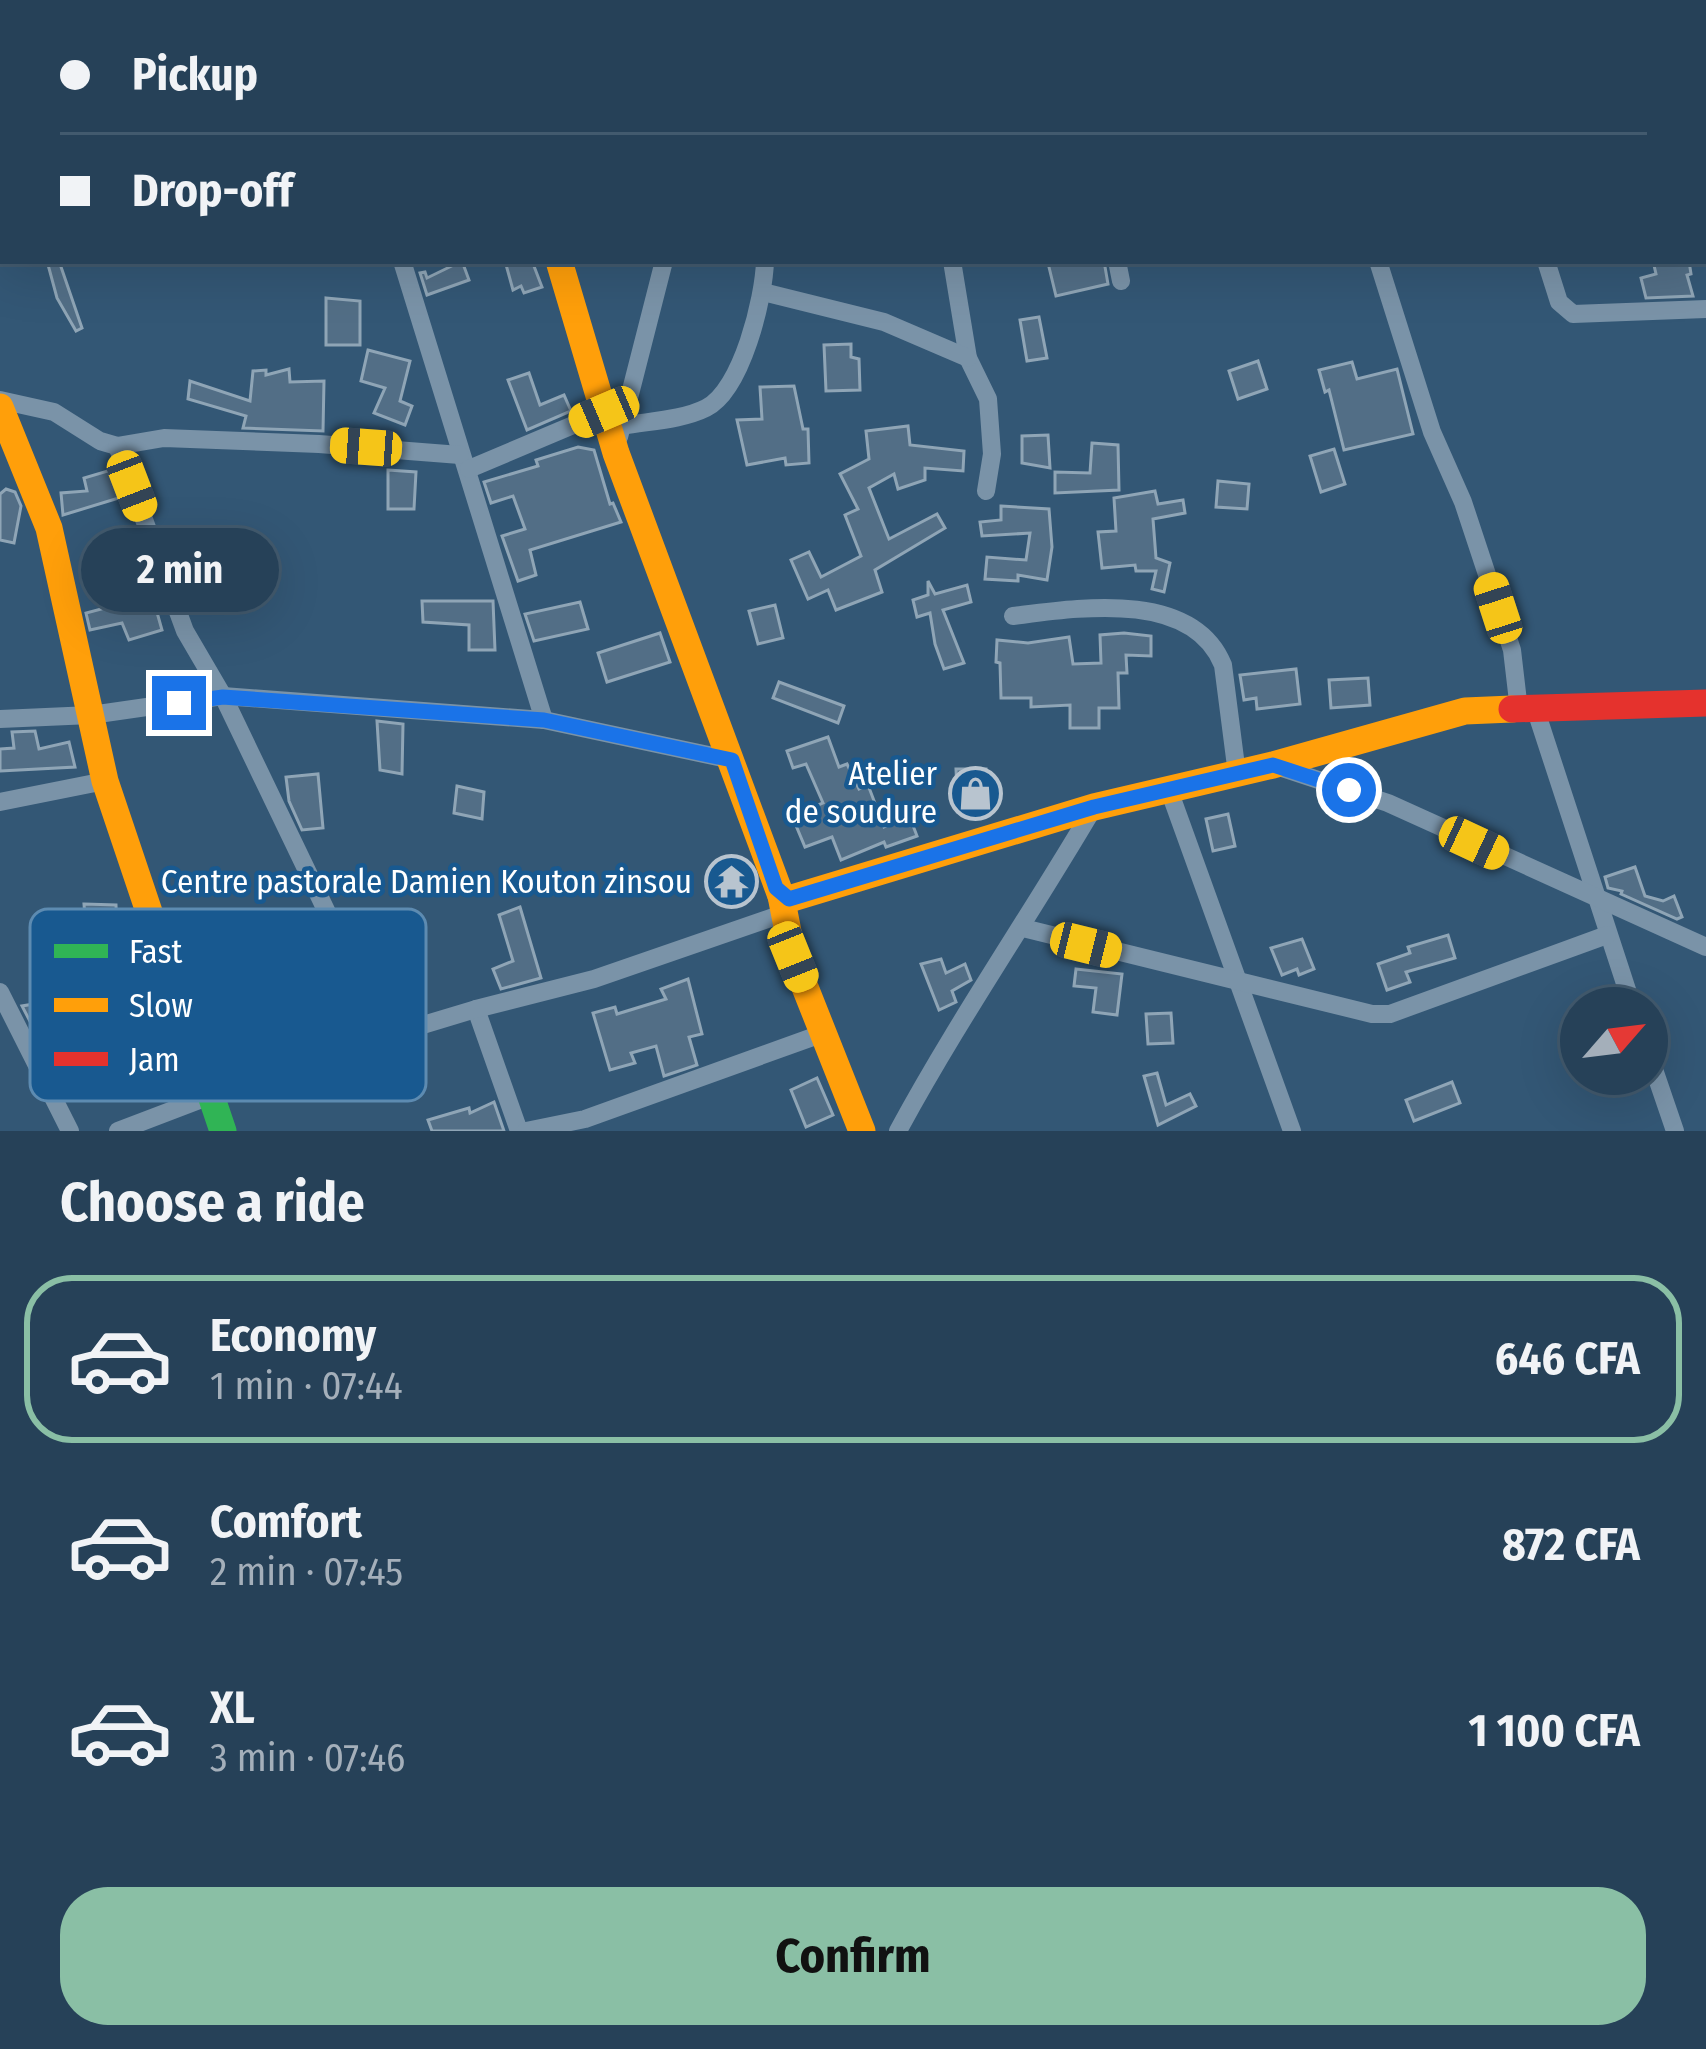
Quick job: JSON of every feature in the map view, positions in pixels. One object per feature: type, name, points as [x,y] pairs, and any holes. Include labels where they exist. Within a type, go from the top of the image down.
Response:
[{"type":"street","points":[[403,264],[544,720]]},
{"type":"street","points":[[560,264],[782,905],[793,957],[862,1131]]},
{"type":"street","points":[[614,430],[663,264]]},
{"type":"street","points":[[0,403],[54,412],[100,441],[117,446],[164,438],[319,444],[465,462],[691,413],[719,400],[741,359],[763,292],[766,264]]},
{"type":"street","points":[[952,264],[968,358],[988,399],[992,454],[986,491]]},
{"type":"street","points":[[1379,264],[1432,432],[1463,502],[1527,710],[1626,987]]},
{"type":"street","points":[[1547,264],[1558,302],[1574,314],[1706,309]]},
{"type":"street","points":[[763,292],[884,322],[968,358]]},
{"type":"street","points":[[0,403],[49,528],[105,781],[148,909]]},
{"type":"street","points":[[117,446],[184,631],[223,697],[325,909]]},
{"type":"street","points":[[1013,616],[1132,609],[1164,616],[1195,632],[1223,665],[1237,774]]},
{"type":"street","points":[[0,719],[91,715],[223,697],[544,720],[732,760]]},
{"type":"street","points":[[426,1024],[594,979],[789,899],[1094,807],[1273,765],[1439,716],[1465,711],[1706,704]]},
{"type":"street","points":[[1273,765],[1388,803],[1706,946]]},
{"type":"street","points":[[0,802],[105,781]]},
{"type":"street","points":[[1168,790],[1292,1131]]},
{"type":"street","points":[[898,1131],[946,1042],[1023,928],[1094,807]]},
{"type":"street","points":[[1023,928],[1356,1012],[1390,1013],[1607,935]]},
{"type":"street","points":[[0,992],[30,1052]]},
{"type":"street","points":[[476,1009],[522,1131],[585,1119],[824,1033]]},
{"type":"street","points":[[1663,1095],[1675,1131]]},
{"type":"street","points":[[55,1101],[70,1131]]},
{"type":"street","points":[[118,1131],[192,1101]]},
{"type":"street","points":[[212,1101],[223,1131]]},
{"type":"building","points":[[48,264],[60,264],[82,328],[76,331],[57,298]]},
{"type":"building","points":[[463,264],[469,280],[427,295],[420,273],[425,272],[427,278]]},
{"type":"building","points":[[506,264],[533,264],[542,287],[524,293],[521,286],[513,290]]},
{"type":"building","points":[[1048,264],[1105,264],[1108,284],[1056,296]]},
{"type":"building","points":[[1654,264],[1689,264],[1691,274],[1687,275],[1693,296],[1646,298],[1641,278],[1656,274]]},
{"type":"building","points":[[326,298],[360,301],[360,345],[326,345]]},
{"type":"building","points":[[1039,317],[1047,358],[1027,361],[1020,320]]},
{"type":"building","points":[[851,344],[851,357],[859,359],[860,390],[826,391],[824,345]]},
{"type":"building","points":[[368,350],[410,361],[400,401],[412,406],[405,425],[374,413],[385,388],[361,381]]},
{"type":"building","points":[[1258,361],[1267,389],[1238,399],[1229,371]]},
{"type":"building","points":[[1352,362],[1357,379],[1397,369],[1413,434],[1344,450],[1319,370]]},
{"type":"building","points":[[289,369],[290,382],[324,381],[323,431],[243,428],[246,416],[188,399],[190,381],[250,401],[253,371],[266,370],[266,375]]},
{"type":"building","points":[[529,373],[540,405],[564,395],[571,411],[527,430],[508,380]]},
{"type":"building","points":[[794,386],[803,429],[808,429],[809,463],[786,465],[785,458],[747,465],[737,420],[762,419],[760,387]]},
{"type":"building","points":[[908,426],[910,445],[964,451],[963,471],[925,468],[925,480],[898,489],[894,474],[869,488],[889,539],[937,514],[945,528],[875,570],[882,592],[836,610],[828,590],[808,599],[791,560],[809,552],[821,577],[861,556],[845,515],[858,509],[840,474],[869,459],[866,431]]},
{"type":"building","points":[[1048,435],[1050,468],[1022,463],[1022,436]]},
{"type":"building","points":[[1092,443],[1118,445],[1119,490],[1055,493],[1055,472],[1090,473]]},
{"type":"building","points":[[578,447],[594,450],[610,504],[621,522],[530,550],[536,575],[518,581],[502,536],[525,529],[513,496],[491,503],[484,482],[538,466],[536,460]]},
{"type":"building","points":[[1334,449],[1345,484],[1321,492],[1310,456]]},
{"type":"building","points":[[111,470],[122,497],[63,515],[61,493],[87,491],[84,478]]},
{"type":"building","points":[[388,470],[416,472],[414,509],[388,509]]},
{"type":"building","points":[[1218,481],[1249,484],[1247,509],[1216,507]]},
{"type":"building","points":[[6,489],[15,492],[21,506],[14,543],[0,540],[0,494]]},
{"type":"building","points":[[1155,491],[1158,504],[1183,500],[1185,513],[1153,519],[1156,558],[1170,563],[1164,592],[1152,589],[1156,571],[1136,571],[1135,565],[1102,568],[1098,532],[1116,531],[1114,498]]},
{"type":"building","points":[[1001,506],[1049,509],[1052,547],[1047,580],[1018,575],[1018,581],[985,579],[987,557],[1026,560],[1030,533],[982,536],[980,522],[1001,520]]},
{"type":"building","points":[[147,577],[162,630],[129,640],[122,623],[90,630],[86,613],[120,604],[121,584]]},
{"type":"building","points":[[928,581],[935,594],[967,585],[971,602],[943,610],[964,663],[944,669],[930,613],[917,617],[913,600],[928,595]]},
{"type":"building","points":[[422,601],[493,601],[495,650],[469,650],[469,625],[423,622]]},
{"type":"building","points":[[580,602],[588,629],[534,641],[525,614]]},
{"type":"building","points":[[775,605],[783,638],[758,644],[749,611]]},
{"type":"building","points":[[660,633],[670,662],[607,682],[598,653]]},
{"type":"building","points":[[1100,635],[1151,636],[1151,656],[1126,655],[1127,673],[1118,673],[1119,708],[1099,708],[1099,728],[1070,728],[1070,705],[1031,707],[1031,698],[1001,698],[997,640],[1028,643],[1069,637],[1073,664],[1101,663]]},
{"type":"building","points":[[1296,669],[1300,704],[1257,709],[1256,698],[1244,700],[1240,675]]},
{"type":"building","points":[[1368,678],[1370,705],[1331,708],[1329,680]]},
{"type":"building","points":[[779,682],[844,706],[838,723],[773,698]]},
{"type":"building","points":[[377,721],[403,724],[402,774],[380,770]]},
{"type":"building","points":[[35,731],[39,749],[69,742],[75,767],[0,771],[0,749],[14,748],[12,732]]},
{"type":"building","points":[[828,737],[839,767],[847,764],[859,789],[868,785],[884,827],[909,815],[917,836],[886,847],[884,842],[841,860],[832,837],[805,847],[792,816],[823,803],[806,764],[793,768],[787,751]]},
{"type":"building","points":[[956,769],[986,769],[985,814],[958,812]]},
{"type":"building","points":[[318,774],[323,828],[302,830],[289,801],[286,777]]},
{"type":"building","points":[[457,786],[484,792],[482,819],[454,813]]},
{"type":"building","points":[[1228,814],[1235,846],[1213,851],[1206,819]]},
{"type":"building","points":[[1635,867],[1645,896],[1663,901],[1674,896],[1682,917],[1677,919],[1608,888],[1605,877]]},
{"type":"building","points":[[84,904],[116,905],[116,909],[84,909]]},
{"type":"building","points":[[520,907],[541,978],[501,989],[493,969],[513,961],[499,915]]},
{"type":"building","points":[[1448,935],[1455,958],[1406,972],[1410,982],[1387,990],[1378,964],[1410,953],[1408,947]]},
{"type":"building","points":[[1302,939],[1314,969],[1282,975],[1271,948]]},
{"type":"building","points":[[941,959],[946,973],[965,964],[971,980],[952,991],[956,1002],[939,1010],[921,964]]},
{"type":"building","points":[[1076,969],[1122,974],[1117,1015],[1093,1012],[1096,988],[1074,986]]},
{"type":"building","points":[[688,979],[702,1034],[689,1037],[697,1065],[664,1076],[656,1046],[631,1053],[635,1063],[610,1070],[593,1013],[615,1007],[617,1014],[666,999],[661,989]]},
{"type":"building","points":[[1171,1013],[1173,1043],[1148,1044],[1146,1014]]},
{"type":"building","points":[[1157,1073],[1166,1105],[1190,1094],[1196,1106],[1158,1125],[1144,1076]]},
{"type":"building","points":[[817,1078],[833,1115],[806,1127],[791,1090]]},
{"type":"building","points":[[1452,1082],[1460,1103],[1414,1121],[1406,1100]]},
{"type":"building","points":[[494,1102],[504,1131],[432,1131],[428,1120],[469,1108],[470,1113]]},
{"type":"traffic: fast","points":[[213,1101],[223,1131]]},
{"type":"traffic: slow","points":[[560,264],[616,453],[781,896],[793,957],[862,1131]]},
{"type":"traffic: slow","points":[[0,407],[49,528],[105,781],[148,909]]},
{"type":"traffic: slow","points":[[781,896],[789,899],[1094,807],[1273,765],[1465,711],[1512,709]]},
{"type":"traffic: jam","points":[[1512,709],[1706,703]]},
{"type":"place","name":"Atelier de soudure","points":[[976,793]]},
{"type":"place","name":"Centre pastorale Damien Kouton zinsou","points":[[731,882]]},
{"type":"route","points":[[179,703],[223,697],[544,720],[732,760],[776,888],[789,899],[1094,807],[1273,765],[1349,790]]}]
